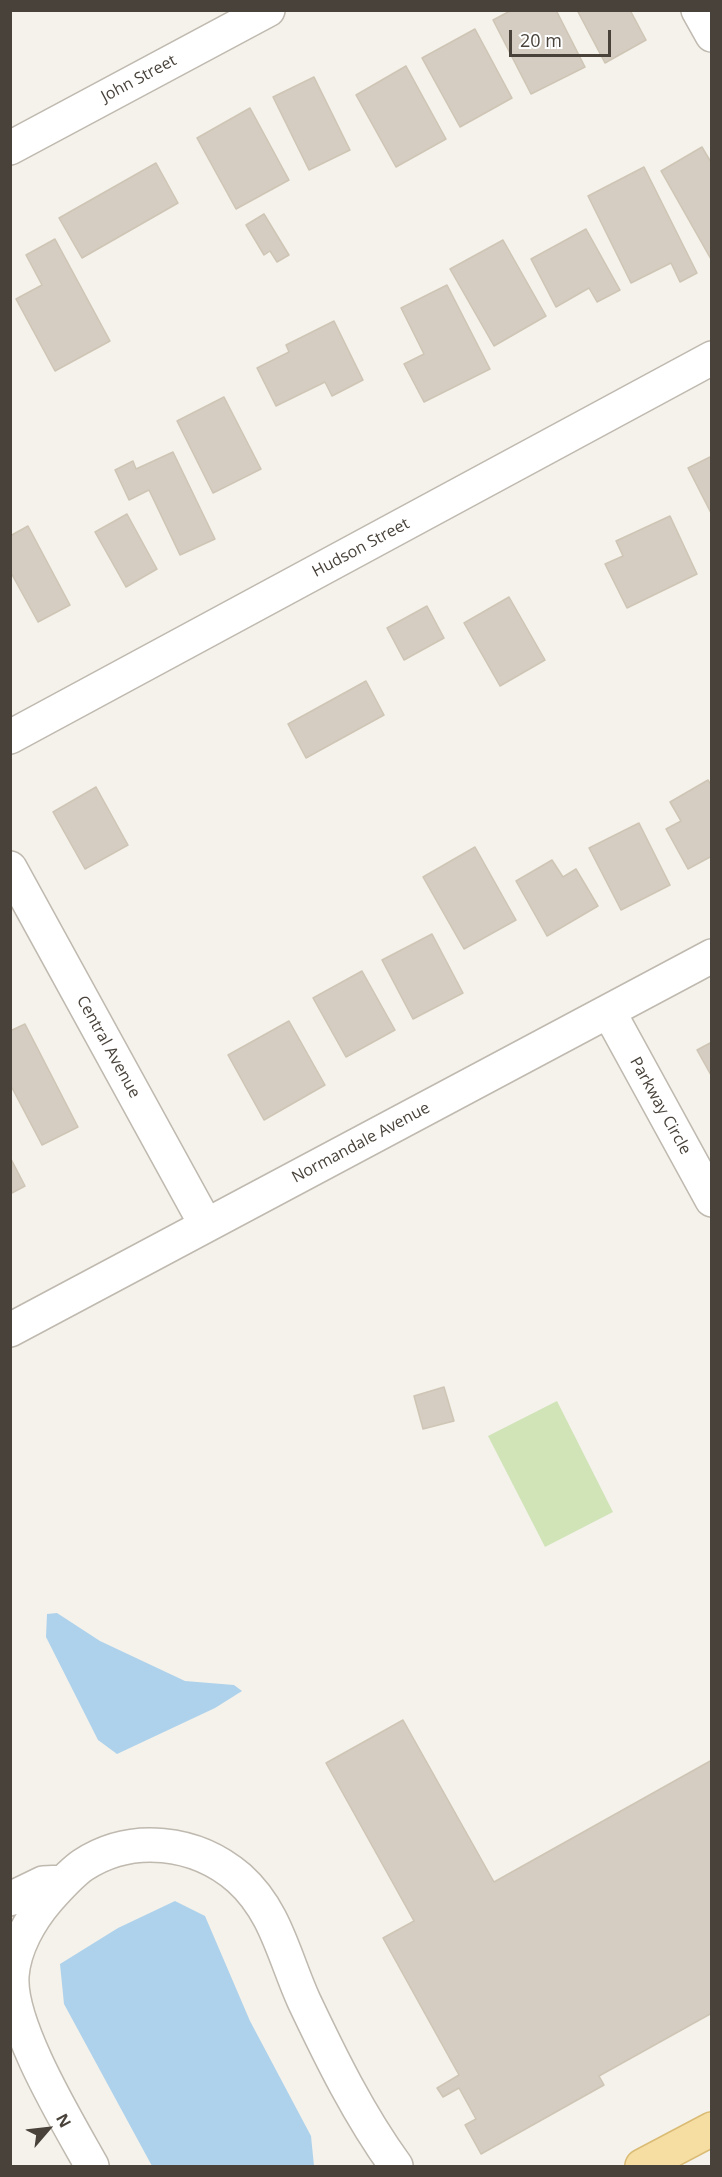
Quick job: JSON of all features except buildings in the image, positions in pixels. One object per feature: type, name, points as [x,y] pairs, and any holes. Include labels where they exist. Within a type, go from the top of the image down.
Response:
[{"type":"main road","points":[[642,2166],[711,2129]]},
{"type":"street","name":"John Street","points":[[10,148],[268,10]]},
{"type":"street","points":[[698,10],[711,35]]},
{"type":"street","name":"Hudson Street","points":[[10,737],[711,358]]},
{"type":"street","name":"Central Avenue","points":[[10,868],[206,1225]]},
{"type":"street","name":"Normandale Avenue","points":[[10,1330],[711,956]]},
{"type":"street","name":"Parkway Circle","points":[[609,1012],[711,1200]]},
{"type":"street","points":[[92,2166],[32,2050],[13,1998],[12,1975],[28,1925],[63,1882],[83,1865],[98,1857],[138,1844],[187,1850],[237,1877],[267,1910],[303,1998],[368,2128],[396,2166]]},
{"type":"street","points":[[10,1899],[43,1883],[63,1882]]},
{"type":"street","points":[[366,2166],[368,2128]]},
{"type":"green space","points":[[557,1401],[613,1512],[545,1547],[488,1436]]},
{"type":"water","points":[[57,1613],[100,1641],[185,1681],[234,1685],[242,1691],[215,1708],[117,1754],[98,1740],[46,1637],[47,1614]]},
{"type":"water","points":[[175,1901],[205,1916],[250,2021],[311,2136],[314,2166],[152,2166],[64,2004],[60,1964],[118,1928]]}]
